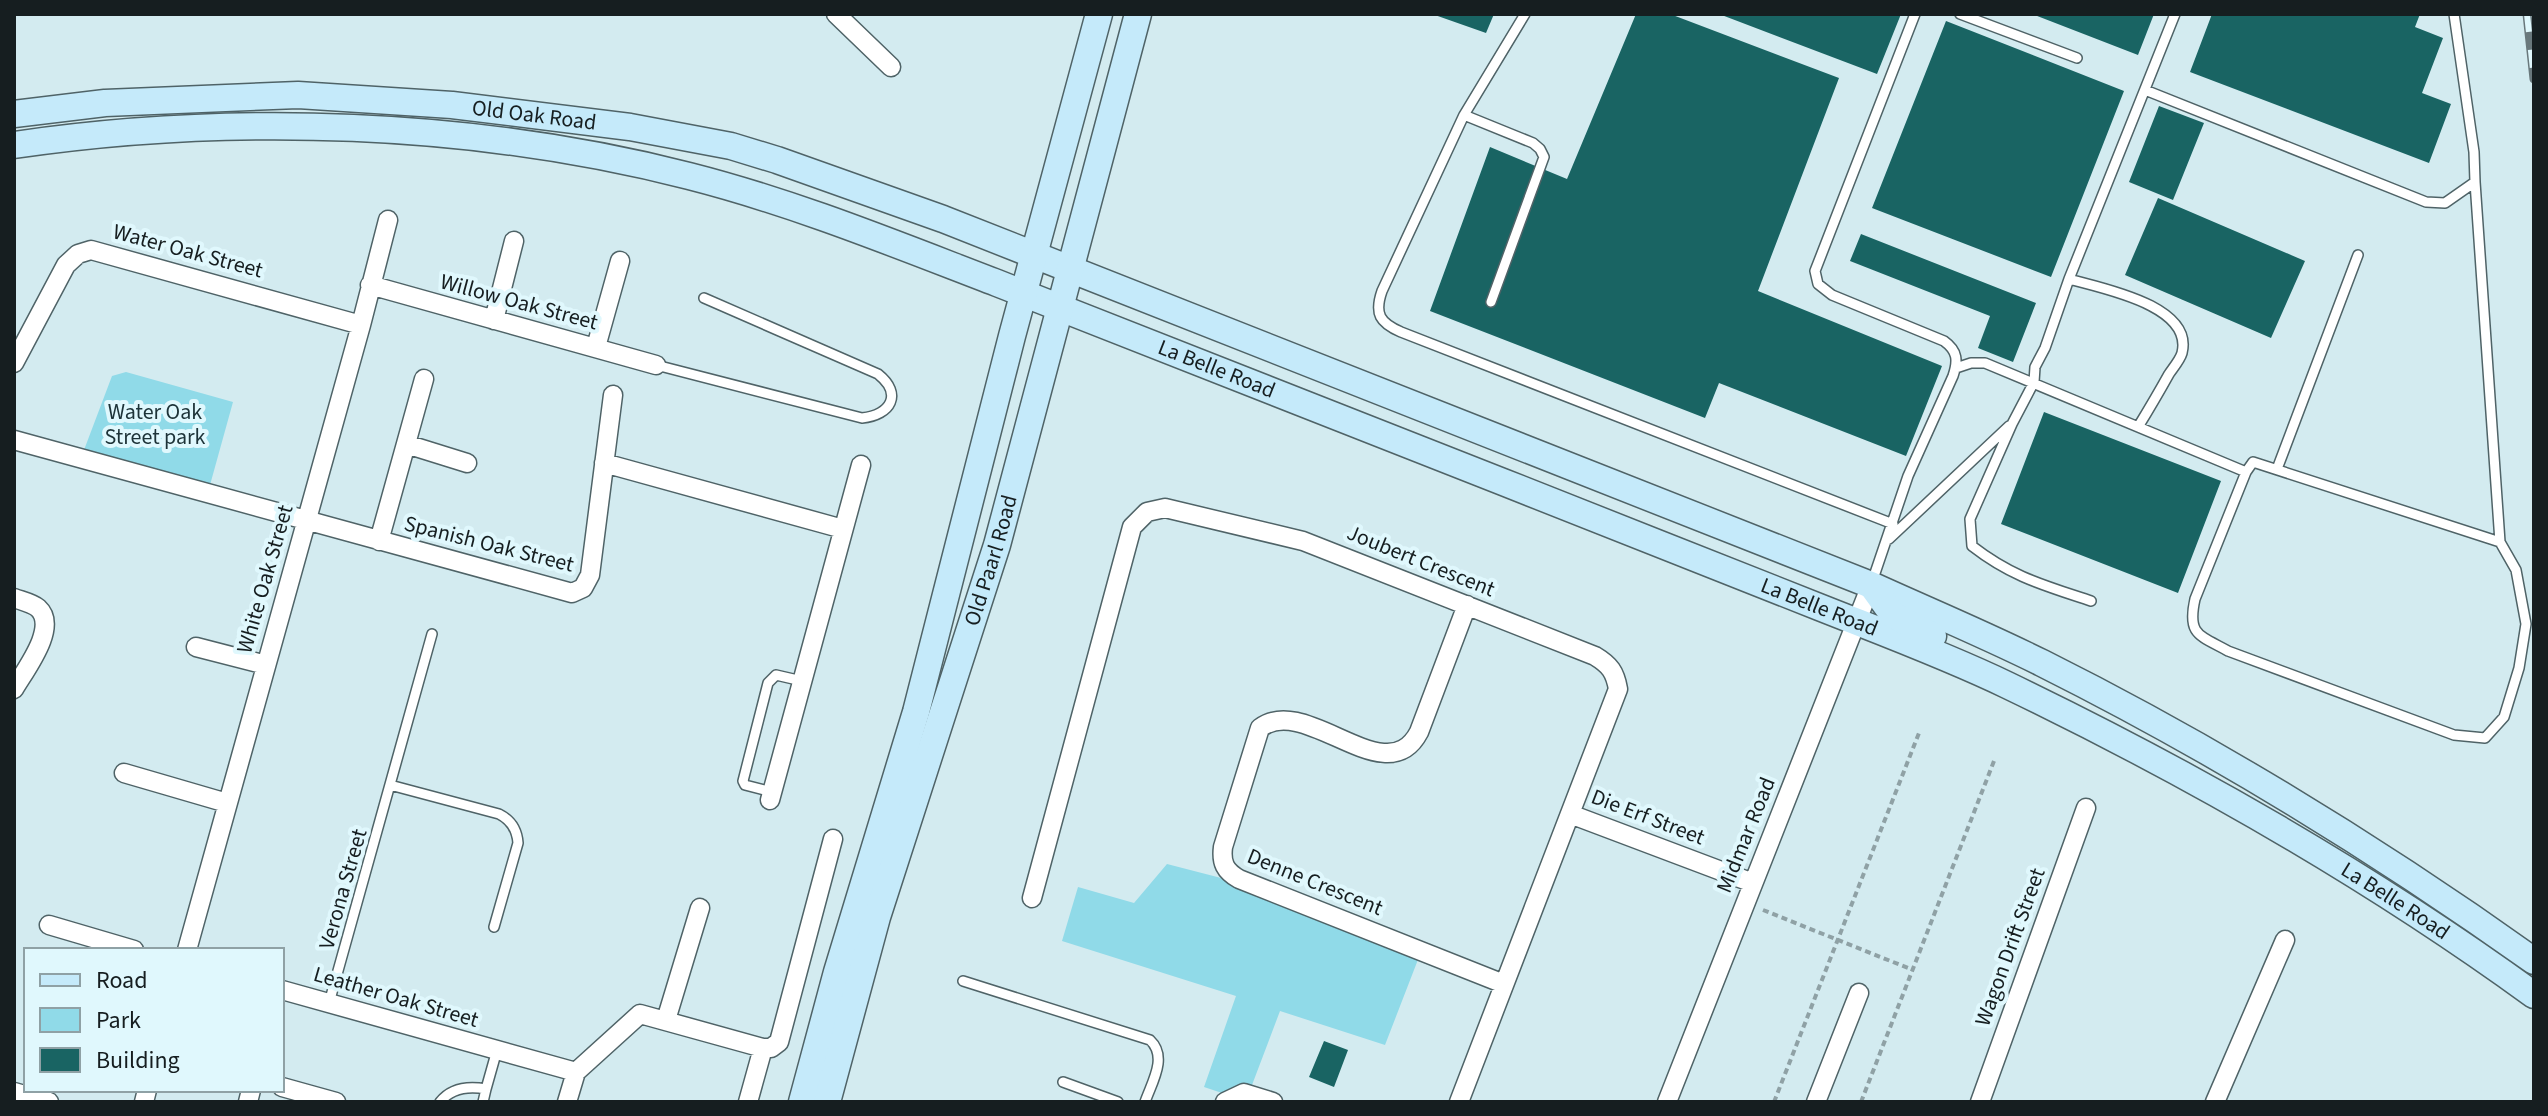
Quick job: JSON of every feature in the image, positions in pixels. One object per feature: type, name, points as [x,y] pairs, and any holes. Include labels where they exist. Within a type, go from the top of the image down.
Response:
[{"type":"main road","name":"Old Paarl Road","points":[[802,1102],[837,972],[916,712],[1023,293],[1099,14]]},
{"type":"main road","name":"Old Paarl Road","points":[[827,1102],[877,917],[997,545],[1138,14]]},
{"type":"main road","name":"Old Oak Road","points":[[14,114],[105,103],[298,95],[452,105],[630,127],[731,146],[777,160],[943,219],[1070,269]]},
{"type":"main road","name":"Old Oak Road","points":[[14,145],[173,129],[244,127],[386,131],[509,143],[649,167],[746,192],[808,212],[1060,307]]},
{"type":"main road","name":"La Belle Road","points":[[1070,269],[1871,585],[2012,648],[2175,733],[2362,845],[2534,961]]},
{"type":"main road","name":"La Belle Road","points":[[1060,307],[1856,621],[2005,683],[2274,827],[2399,904],[2534,995]]},
{"type":"main road","points":[[1712,523],[1773,565],[1839,591],[1848,602],[1856,621]]},
{"type":"main road","points":[[1871,585],[1893,615],[1973,654],[1990,666],[2005,683]]},
{"type":"street","points":[[836,14],[891,67]]},
{"type":"street","name":"White Oak Street","points":[[188,948],[388,220]]},
{"type":"street","points":[[494,320],[514,241]]},
{"type":"street","name":"Water Oak Street","points":[[14,363],[66,265],[78,254],[91,250],[361,325]]},
{"type":"street","points":[[596,347],[620,261]]},
{"type":"street","name":"Willow Oak Street","points":[[370,285],[656,365]]},
{"type":"street","points":[[379,541],[424,379]]},
{"type":"street","name":"Spanish Oak Street","points":[[306,521],[566,593],[577,591],[588,582],[590,575],[613,395]]},
{"type":"street","points":[[14,440],[306,521]]},
{"type":"street","points":[[406,444],[467,463]]},
{"type":"street","points":[[604,463],[843,529]]},
{"type":"street","points":[[771,796],[861,465]]},
{"type":"street","name":"Joubert Crescent","points":[[1032,898],[1132,527],[1147,512],[1165,508],[1291,537],[1595,656],[1616,675],[1616,697],[1459,1102]]},
{"type":"street","name":"Midmar Road","points":[[1667,1102],[1871,585]]},
{"type":"street","points":[[14,598],[37,607],[46,623],[44,636],[14,689]]},
{"type":"street","name":"Denne Crescent","points":[[1467,605],[1419,732],[1411,745],[1401,752],[1384,754],[1280,718],[1270,720],[1260,728],[1222,859],[1225,868],[1239,879],[1504,984]]},
{"type":"street","points":[[196,647],[266,665]]},
{"type":"street","points":[[124,773],[227,803]]},
{"type":"street","name":"Wagon Drift Street","points":[[1980,1102],[2086,808]]},
{"type":"street","name":"Die Erf Street","points":[[1570,814],[1753,883]]},
{"type":"street","points":[[567,1102],[576,1072],[636,1016],[645,1014],[763,1048],[771,1048],[779,1042],[833,839]]},
{"type":"street","points":[[666,1020],[700,908]]},
{"type":"street","points":[[49,925],[127,948]]},
{"type":"street","points":[[2215,1102],[2285,940]]},
{"type":"street","name":"Leather Oak Street","points":[[284,991],[576,1072]]},
{"type":"street","points":[[1816,1102],[1859,993]]},
{"type":"street","points":[[748,1102],[763,1048]]},
{"type":"street","points":[[284,1088],[336,1102]]},
{"type":"street","points":[[14,1092],[49,1102]]},
{"type":"street","points":[[1228,1100],[1244,1093],[1273,1102]]},
{"type":"lane","points":[[1525,14],[1464,115],[1382,291],[1378,308],[1382,321],[1387,326],[1893,524]]},
{"type":"lane","points":[[1871,585],[1908,476],[1956,368],[1956,355],[1944,341],[1824,291],[1815,278],[1819,257],[1915,14]]},
{"type":"lane","points":[[1960,14],[2077,58]]},
{"type":"lane","points":[[2091,601],[2018,577],[1972,546],[1970,519],[2034,382],[2035,367],[2175,14]]},
{"type":"lane","points":[[2454,14],[2474,152],[2500,542],[2516,570],[2526,624],[2519,668],[2504,717],[2485,738],[2454,735],[2228,651],[2201,636],[2193,626],[2191,618],[2195,599],[2246,472],[2253,462],[2500,542]]},
{"type":"lane","points":[[2145,90],[2426,202],[2445,203],[2475,182]]},
{"type":"lane","points":[[1464,115],[1533,143],[1544,157],[1491,302]]},
{"type":"lane","points":[[2277,469],[2358,255]]},
{"type":"lane","points":[[2069,279],[2126,295],[2155,308],[2173,320],[2181,333],[2182,353],[2138,427]]},
{"type":"lane","points":[[656,365],[862,418],[876,416],[885,411],[890,403],[891,389],[878,374],[704,298]]},
{"type":"lane","points":[[1956,368],[1985,363],[2246,472]]},
{"type":"lane","points":[[1887,541],[2012,424]]},
{"type":"lane","name":"Verona Street","points":[[329,1003],[432,634]]},
{"type":"lane","points":[[771,796],[745,785],[743,781],[754,736],[770,679],[776,675],[802,681]]},
{"type":"lane","points":[[390,785],[499,814],[510,822],[518,835],[518,843],[494,927]]},
{"type":"lane","points":[[963,981],[1150,1040],[1157,1047],[1160,1060],[1145,1102]]},
{"type":"lane","points":[[483,1102],[497,1050]]},
{"type":"lane","points":[[1063,1082],[1118,1102]]},
{"type":"lane","points":[[440,1102],[449,1093],[463,1089],[486,1089]]},
{"type":"path","points":[[1774,1102],[1919,733]]},
{"type":"path","points":[[1861,1102],[1994,761]]},
{"type":"path","points":[[1745,903],[1913,970]]},
{"type":"green space","name":"Water Oak Street park","points":[[126,372],[233,402],[210,485],[84,450],[112,376]]},
{"type":"green space","points":[[1167,864],[1225,879],[1419,957],[1385,1045],[1280,1011],[1252,1085],[1237,1086],[1222,1093],[1204,1087],[1236,996],[1062,941],[1078,887],[1134,903]]},
{"type":"building","points":[[1432,14],[1494,14],[1486,33]]},
{"type":"building","points":[[1636,14],[1670,14],[1839,78],[1758,291],[1942,366],[1906,456],[1719,383],[1705,418],[1430,311],[1490,147],[1567,179]]},
{"type":"building","points":[[1719,14],[1901,14],[1877,74]]},
{"type":"building","points":[[2032,14],[2154,14],[2138,55]]},
{"type":"building","points":[[2212,14],[2420,14],[2415,27],[2443,38],[2422,93],[2451,104],[2429,163],[2190,72]]},
{"type":"building","points":[[1946,21],[2124,91],[2051,277],[1872,208]]},
{"type":"building","points":[[2159,106],[2204,123],[2173,200],[2129,182]]},
{"type":"building","points":[[2158,198],[2305,261],[2271,338],[2125,275]]},
{"type":"building","points":[[1861,234],[2036,303],[2013,362],[1978,348],[1990,316],[1850,261]]},
{"type":"building","points":[[2044,412],[2221,481],[2178,593],[2001,524]]},
{"type":"building","points":[[1324,1041],[1348,1050],[1334,1087],[1309,1077]]},
{"type":"railway","points":[[2527,14],[2534,79]]}]
